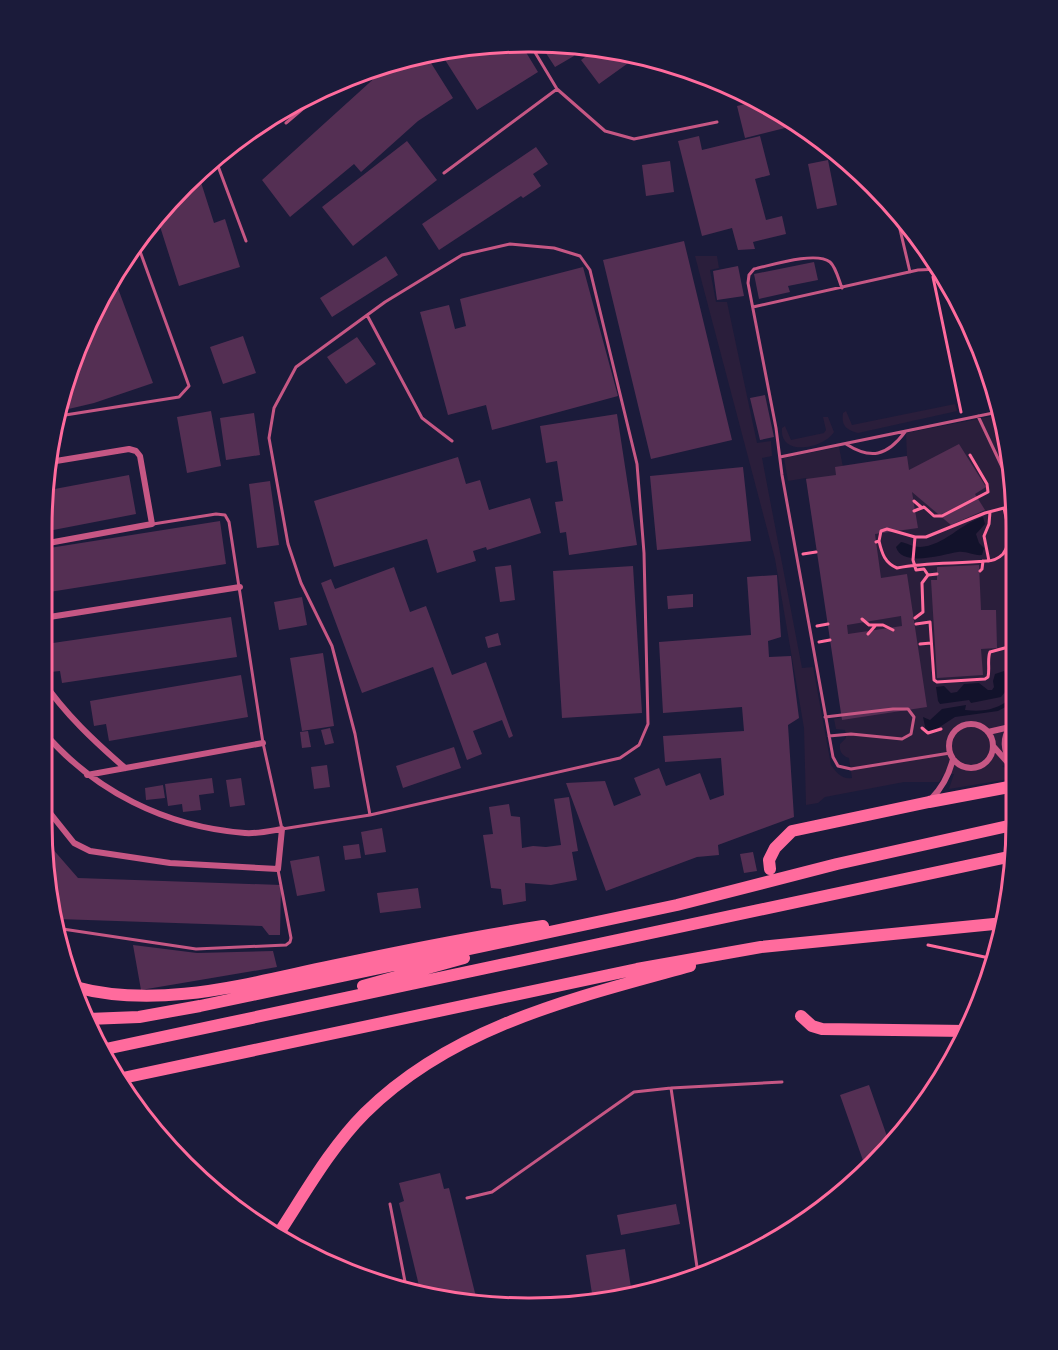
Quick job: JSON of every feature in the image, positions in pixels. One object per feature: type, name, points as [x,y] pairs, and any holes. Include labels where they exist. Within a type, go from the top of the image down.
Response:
[{"type":"highway","points":[[770,868],[770,860],[775,848],[792,831],[1006,788]]},
{"type":"highway","points":[[96,1019],[139,1017],[190,1008],[575,927],[677,905],[837,864],[1006,826]]},
{"type":"highway","points":[[110,1048],[1003,858]]},
{"type":"highway","points":[[83,988],[138,996],[191,993],[490,934],[677,905]]},
{"type":"highway","points":[[127,1077],[529,991],[761,947],[994,924]]},
{"type":"highway","points":[[249,1018],[575,927]]},
{"type":"highway","points":[[282,1228],[334,1150],[364,1115],[402,1080],[452,1048],[506,1023],[562,1002],[761,947]]},
{"type":"highway","points":[[801,1016],[812,1026],[822,1029],[957,1031]]},
{"type":"street","points":[[52,542],[152,524],[140,456],[136,451],[129,449],[58,461]]},
{"type":"street","points":[[52,617],[240,587]]},
{"type":"street","points":[[52,693],[93,740],[125,768]]},
{"type":"street","points":[[929,802],[950,773],[952,756],[950,740],[957,728],[977,724],[988,732],[993,746],[1006,760]]},
{"type":"street","points":[[988,732],[1006,728]]},
{"type":"street","points":[[87,775],[263,743]]},
{"type":"street","points":[[52,746],[87,775],[144,809],[177,820],[213,828],[248,833],[282,830],[278,869],[170,863],[90,851],[75,843],[52,817]]},
{"type":"street","points":[[952,756],[964,766],[976,767],[989,759],[993,746]]},
{"type":"lane","points":[[535,52],[557,88],[605,131],[634,139],[717,122]]},
{"type":"lane","points":[[444,173],[557,88]]},
{"type":"lane","points":[[286,123],[299,112]]},
{"type":"lane","points":[[219,168],[246,241]]},
{"type":"lane","points":[[900,231],[910,272]]},
{"type":"lane","points":[[152,524],[216,514],[225,515],[229,522],[263,743],[282,830],[370,815],[620,758],[639,745],[648,724],[644,553],[637,464],[590,270],[580,256],[554,248],[510,244],[462,255],[367,315],[296,367],[274,408],[269,438],[288,544],[301,583],[332,646],[355,734],[370,815]]},
{"type":"lane","points":[[67,415],[179,397],[189,386],[141,253]]},
{"type":"lane","points":[[842,288],[832,264],[822,258],[754,269],[749,275],[748,283],[776,428],[833,757],[838,765],[851,769],[952,756]]},
{"type":"lane","points":[[753,308],[910,272],[929,270]]},
{"type":"lane","points":[[367,315],[422,418],[452,441]]},
{"type":"lane","points":[[780,457],[991,413]]},
{"type":"lane","points":[[978,416],[1000,464]]},
{"type":"lane","points":[[846,444],[860,453],[874,455],[897,442],[905,431]]},
{"type":"lane","points":[[825,717],[893,709],[908,709],[914,717],[911,734],[902,738],[851,734],[829,736]]},
{"type":"lane","points":[[66,930],[196,950],[286,945],[291,938],[278,869]]},
{"type":"lane","points":[[467,1198],[492,1192],[634,1092],[782,1082]]},
{"type":"lane","points":[[671,1088],[697,1266]]},
{"type":"lane","points":[[390,1204],[405,1281]]},
{"type":"path","points":[[934,278],[962,419]]},
{"type":"path","points":[[914,501],[933,516],[942,516],[988,492],[987,484],[970,455]]},
{"type":"path","points":[[914,511],[922,508]]},
{"type":"path","points":[[898,575],[897,568],[886,561],[882,554],[878,542],[881,531],[887,529],[915,537],[936,535],[990,512],[1004,508],[1005,513]]},
{"type":"path","points":[[988,561],[984,536],[989,524],[990,512]]},
{"type":"path","points":[[915,537],[913,562],[916,570],[924,569],[928,575]]},
{"type":"path","points":[[897,568],[913,562],[988,561],[1001,556],[1006,548]]},
{"type":"path","points":[[980,571],[983,561]]},
{"type":"path","points":[[915,618],[923,612],[921,583],[928,575],[937,574]]},
{"type":"path","points":[[862,619],[868,625],[883,625],[893,630]]},
{"type":"path","points":[[916,624],[930,622],[934,680],[942,683],[985,680],[990,670],[988,656],[990,652],[1006,648]]},
{"type":"path","points":[[868,634],[876,625]]},
{"type":"path","points":[[920,644],[931,643]]},
{"type":"path","points":[[921,719],[923,729],[928,733],[941,729]]},
{"type":"path","points":[[924,944],[985,957]]},
{"type":"shaded area","points":[[695,256],[717,256],[719,268],[710,270],[716,302],[727,302],[757,443],[771,441],[772,456],[762,458],[802,668],[813,667],[831,765],[842,777],[852,778],[849,758],[843,755],[840,749],[840,744],[846,738],[845,730],[836,729],[834,719],[843,717],[806,478],[788,481],[784,458],[839,447],[843,467],[907,457],[906,433],[991,416],[1001,467],[1006,529],[1006,765],[1002,766],[1006,768],[1006,780],[949,789],[954,774],[943,775],[939,782],[904,782],[825,797],[818,803],[806,805],[804,728],[775,559]]},
{"type":"shaded area","points":[[955,404],[957,411],[858,433],[847,429],[843,421],[843,413],[846,411],[852,425]]},
{"type":"shaded area","points":[[823,417],[828,417],[834,432],[822,442],[813,446],[795,447],[788,444],[783,437],[782,428],[785,426],[791,440],[824,433],[826,430]]},
{"type":"shaded area","points":[[983,517],[985,524],[976,534],[979,543],[984,548],[982,555],[958,552],[915,558],[906,557],[896,547],[901,542],[917,547],[929,546]]},
{"type":"shaded area","points":[[1004,671],[1006,677],[1006,691],[1001,697],[971,703],[969,700],[940,704],[938,701],[936,687],[944,686],[951,693],[957,692],[964,684],[979,683],[988,690],[992,690],[995,674]]},
{"type":"shaded area","points":[[1006,701],[1006,707],[998,711],[955,717],[932,732],[926,731],[923,717],[930,720],[942,709],[966,705],[965,710],[978,711]]},
{"type":"building","points":[[526,52],[538,72],[477,110],[445,60]]},
{"type":"building","points":[[546,53],[574,55],[574,56],[555,67]]},
{"type":"building","points":[[586,56],[628,63],[599,84],[581,60]]},
{"type":"building","points":[[431,63],[453,98],[418,121],[361,172],[354,164],[290,217],[262,180],[374,79]]},
{"type":"building","points":[[744,104],[786,128],[745,138],[737,106]]},
{"type":"building","points":[[699,136],[702,150],[760,136],[770,175],[755,179],[766,220],[782,216],[786,234],[753,242],[755,249],[738,250],[732,228],[702,236],[678,141]]},
{"type":"building","points":[[407,141],[437,180],[353,246],[322,207]]},
{"type":"building","points":[[536,147],[548,164],[533,174],[541,186],[523,198],[521,196],[439,250],[422,224]]},
{"type":"building","points":[[828,160],[837,205],[817,209],[808,164]]},
{"type":"building","points":[[670,161],[674,192],[646,196],[642,165]]},
{"type":"building","points":[[201,183],[214,223],[225,219],[240,267],[179,286],[160,228]]},
{"type":"building","points":[[684,241],[732,440],[651,459],[603,260]]},
{"type":"building","points":[[386,256],[398,275],[332,317],[320,298]]},
{"type":"building","points":[[814,262],[818,280],[788,286],[790,292],[759,299],[754,274]]},
{"type":"building","points":[[738,266],[744,296],[717,300],[713,271]]},
{"type":"building","points":[[583,267],[618,396],[492,430],[486,405],[448,415],[420,312],[449,305],[455,329],[466,326],[460,299]]},
{"type":"building","points":[[118,288],[153,383],[68,409],[89,347]]},
{"type":"building","points":[[243,336],[256,373],[223,384],[210,347]]},
{"type":"building","points":[[357,337],[376,364],[346,384],[327,357]]},
{"type":"building","points":[[765,395],[774,437],[760,440],[750,398]]},
{"type":"building","points":[[211,411],[221,466],[187,473],[177,417]]},
{"type":"building","points":[[254,413],[260,455],[226,460],[220,418]]},
{"type":"building","points":[[617,414],[637,545],[569,555],[566,532],[560,533],[555,502],[563,501],[557,461],[546,463],[540,426]]},
{"type":"building","points":[[959,444],[986,487],[975,494],[985,510],[951,525],[912,492],[918,528],[875,534],[881,578],[907,574],[927,707],[842,720],[806,479],[836,475],[835,467],[907,456],[909,470]],"holes":[[[901,616],[902,626],[848,634],[847,625]]]},
{"type":"building","points":[[458,457],[466,484],[480,480],[489,510],[530,498],[541,533],[487,550],[486,547],[473,551],[476,561],[437,573],[427,539],[334,567],[314,501]]},
{"type":"building","points":[[743,467],[751,541],[657,550],[650,476]]},
{"type":"building","points":[[129,475],[136,514],[52,530],[55,489]]},
{"type":"building","points":[[270,481],[279,545],[257,548],[249,484]]},
{"type":"building","points":[[220,521],[226,564],[52,592],[52,548]]},
{"type":"building","points":[[511,565],[515,600],[500,602],[495,567]]},
{"type":"building","points":[[979,565],[981,610],[996,610],[997,648],[981,649],[983,675],[937,678],[931,580],[937,580],[937,567]]},
{"type":"building","points":[[633,566],[642,713],[562,718],[553,571]]},
{"type":"building","points":[[394,567],[410,612],[426,606],[452,675],[486,662],[513,736],[509,738],[502,720],[473,731],[482,754],[467,760],[433,667],[362,693],[321,583],[331,579],[335,589]]},
{"type":"building","points":[[777,575],[781,637],[768,641],[769,657],[791,656],[799,718],[788,725],[794,817],[718,845],[719,855],[697,857],[606,891],[566,783],[605,781],[614,806],[641,795],[634,778],[659,768],[666,786],[700,773],[710,800],[724,795],[721,758],[665,762],[663,736],[744,731],[742,707],[663,713],[659,642],[751,635],[747,577]]},
{"type":"building","points":[[693,594],[693,607],[668,609],[667,596]]},
{"type":"building","points":[[302,597],[307,625],[279,630],[274,602]]},
{"type":"building","points":[[231,617],[237,657],[62,683],[60,671],[52,672],[52,643]]},
{"type":"building","points":[[498,633],[501,645],[488,648],[485,637]]},
{"type":"building","points":[[323,653],[334,726],[302,731],[290,658]]},
{"type":"building","points":[[241,675],[248,717],[109,741],[106,724],[94,726],[90,701]]},
{"type":"building","points":[[330,728],[334,743],[325,745],[321,730]]},
{"type":"building","points":[[308,731],[311,747],[302,748],[300,732]]},
{"type":"building","points":[[454,747],[461,768],[403,788],[396,766]]},
{"type":"building","points":[[327,765],[330,787],[314,789],[311,767]]},
{"type":"building","points":[[212,778],[214,793],[199,795],[201,810],[183,812],[182,804],[168,806],[165,784]]},
{"type":"building","points":[[241,778],[245,805],[230,807],[226,780]]},
{"type":"building","points":[[163,785],[165,798],[146,800],[145,788]]},
{"type":"building","points":[[569,797],[578,851],[572,852],[577,880],[551,885],[525,883],[526,901],[503,905],[501,889],[491,888],[483,835],[493,834],[489,807],[509,804],[511,816],[520,817],[522,848],[546,847],[561,845],[554,799]]},
{"type":"building","points":[[382,828],[386,852],[365,855],[361,832]]},
{"type":"building","points":[[359,844],[361,858],[345,860],[343,846]]},
{"type":"building","points":[[54,850],[78,878],[281,885],[280,935],[269,935],[262,926],[63,919]]},
{"type":"building","points":[[753,852],[757,871],[744,873],[740,854]]},
{"type":"building","points":[[319,856],[325,891],[297,896],[290,861]]},
{"type":"building","points":[[418,888],[421,908],[380,913],[377,893]]},
{"type":"building","points":[[133,945],[197,953],[273,951],[277,967],[141,990]]},
{"type":"building","points":[[869,1085],[887,1135],[863,1161],[840,1095]]},
{"type":"building","points":[[440,1173],[444,1189],[449,1188],[475,1294],[419,1284],[399,1203],[404,1201],[399,1183]]},
{"type":"building","points":[[676,1204],[680,1224],[621,1235],[617,1215]]},
{"type":"building","points":[[625,1249],[631,1286],[592,1293],[586,1255]]}]
